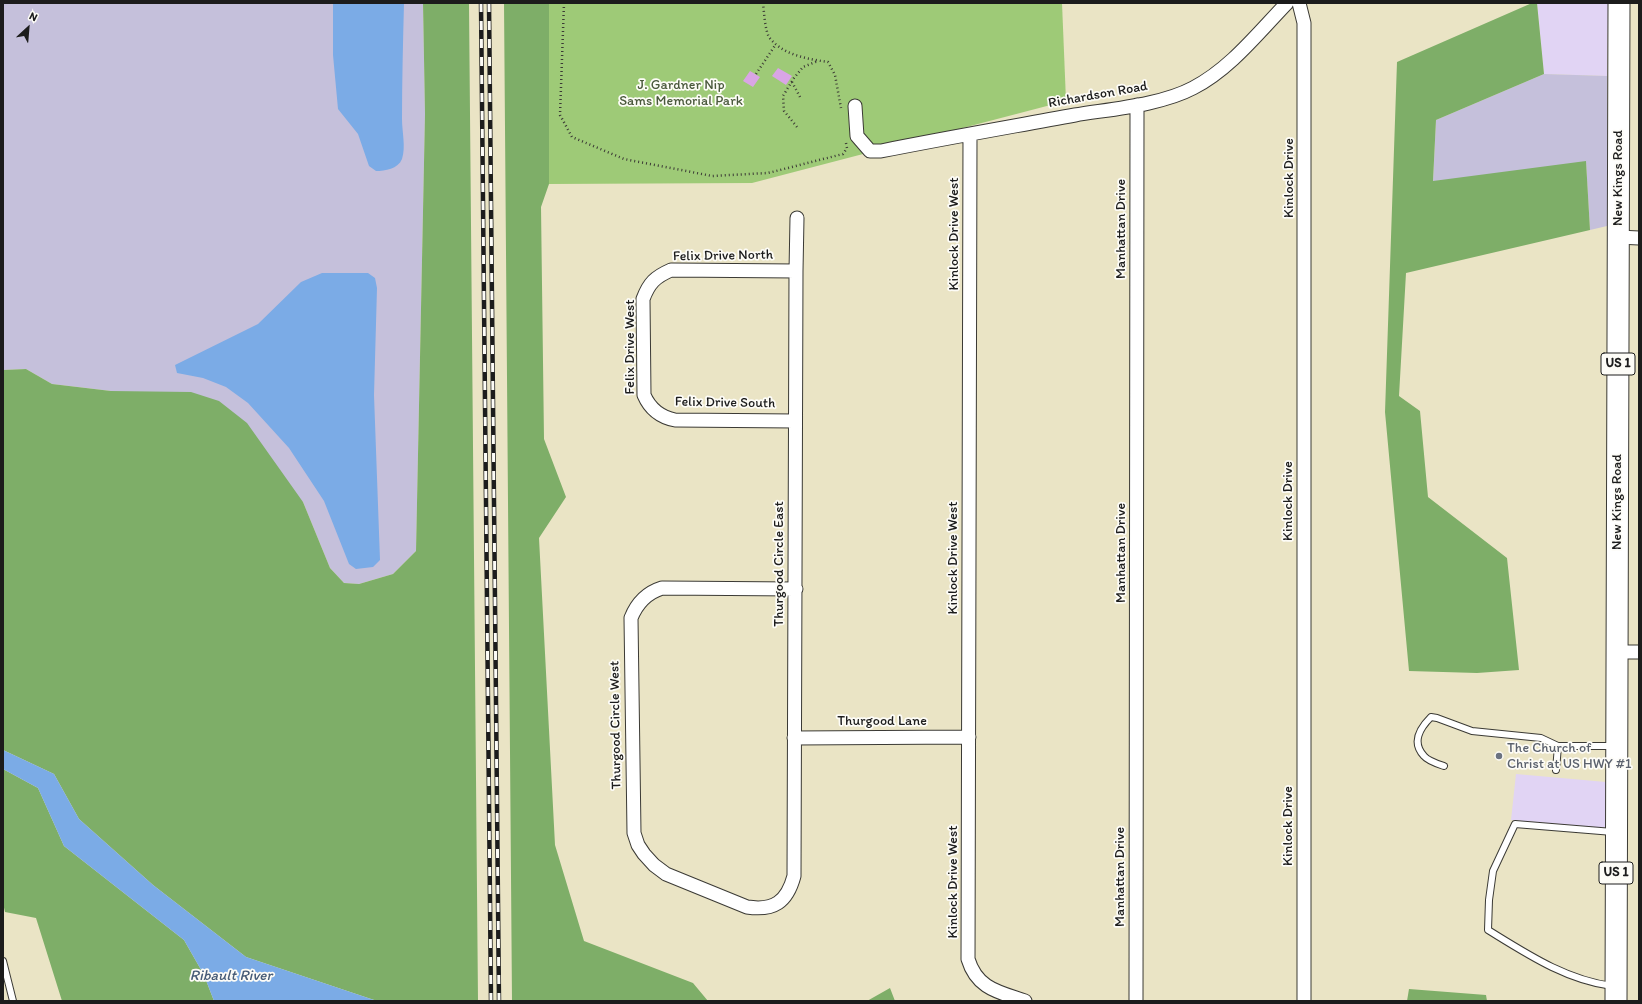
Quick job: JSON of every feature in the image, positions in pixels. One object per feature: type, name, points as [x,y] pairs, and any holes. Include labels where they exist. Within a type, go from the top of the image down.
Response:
[{"type":"highway","name":"New Kings Road","points":[[1616,994],[1619,3]]},
{"type":"street","name":"Richardson Road","points":[[855,106],[857,136],[870,151],[882,151],[1137,105],[1172,97],[1192,89],[1208,79],[1238,54],[1286,3]]},
{"type":"street","name":"Kinlock Drive","points":[[1298,3],[1304,23],[1304,1001]]},
{"type":"street","name":"Manhattan Drive","points":[[1136,1001],[1137,105]]},
{"type":"street","name":"Kinlock Drive West","points":[[970,134],[968,959],[972,970],[979,980],[987,987],[1025,1001]]},
{"type":"street","name":"Thurgood Circle East","points":[[777,904],[786,896],[792,886],[794,876],[797,218]]},
{"type":"street","points":[[1618,237],[1639,238]]},
{"type":"street","name":"Felix Drive North","points":[[654,280],[661,274],[671,270],[796,271]]},
{"type":"street","name":"Felix Drive West","points":[[654,280],[648,287],[643,299],[644,395],[648,404],[656,412]]},
{"type":"street","name":"Felix Drive South","points":[[656,412],[665,418],[675,420],[795,421]]},
{"type":"street","name":"Thurgood Circle West","points":[[777,904],[768,908],[758,909],[747,907],[666,874],[654,865],[638,845],[634,833],[631,618],[636,606],[644,597],[654,590],[662,588],[796,589]]},
{"type":"street","points":[[1617,652],[1639,652]]},
{"type":"street","name":"Thurgood Lane","points":[[794,738],[969,737]]},
{"type":"lane","points":[[1444,766],[1424,756],[1418,747],[1418,732],[1430,717],[1437,718],[1472,731],[1541,738],[1558,746],[1617,746]]},
{"type":"lane","points":[[1556,770],[1558,746]]},
{"type":"lane","points":[[1616,832],[1515,824],[1493,871],[1489,900],[1488,930],[1535,959],[1562,973],[1600,985],[1616,994]]},
{"type":"lane","points":[[3,961],[13,1001]]},
{"type":"path","points":[[564,3],[560,115],[572,137],[624,159],[712,176],[768,173],[843,154],[847,148],[846,140]]},
{"type":"path","points":[[763,3],[768,36],[780,48],[805,58],[828,62],[835,75],[841,109]]},
{"type":"path","points":[[756,74],[776,44]]},
{"type":"path","points":[[798,127],[784,111],[783,96],[802,68],[818,60]]},
{"type":"path","points":[[792,82],[800,97]]},
{"type":"shaded area","points":[[3,3],[423,3],[425,114],[416,551],[393,574],[359,584],[344,583],[330,568],[303,502],[111,391],[52,384],[26,369],[3,370]]},
{"type":"shaded area","points":[[1537,3],[1608,3],[1607,76],[1544,74]]},
{"type":"shaded area","points":[[1544,74],[1607,76],[1607,226],[1590,230],[1586,162],[1433,182],[1436,120]]},
{"type":"shaded area","points":[[1516,774],[1606,782],[1606,828],[1511,820]]},
{"type":"green space","points":[[423,3],[469,3],[478,1001],[377,1001],[246,957],[153,885],[79,819],[54,774],[3,750],[3,370],[26,369],[52,384],[111,391],[191,392],[219,401],[247,423],[303,502],[330,568],[344,583],[359,584],[393,574],[416,551],[425,114]]},
{"type":"green space","points":[[504,3],[549,3],[549,184],[541,207],[544,439],[566,497],[539,538],[555,845],[584,941],[693,983],[708,1001],[512,1001]]},
{"type":"green space","name":"J. Gardner Nip Sams Memorial Park","points":[[549,3],[1062,3],[1066,101],[752,183],[549,184]]},
{"type":"green space","points":[[1532,3],[1537,3],[1544,74],[1436,120],[1433,181],[1586,161],[1590,230],[1406,273],[1399,396],[1420,411],[1428,497],[1507,558],[1519,670],[1477,673],[1409,671],[1385,412],[1397,62]]},
{"type":"green space","points":[[3,769],[38,788],[64,846],[184,940],[204,975],[214,1001],[62,1001],[36,918],[5,912],[3,903]]},
{"type":"green space","points":[[890,988],[895,1001],[867,1001]]},
{"type":"green space","points":[[1409,989],[1486,995],[1487,1001],[1407,1001]]},
{"type":"water","points":[[333,3],[404,3],[402,119],[404,150],[402,159],[398,165],[391,169],[376,171],[369,166],[358,134],[338,109],[333,55]]},
{"type":"water","points":[[322,273],[368,273],[375,278],[377,288],[374,395],[380,560],[373,567],[356,569],[349,564],[324,501],[289,448],[248,403],[226,387],[203,378],[177,373],[175,365],[258,324],[301,282]]},
{"type":"water","name":"Ribault River","points":[[3,750],[54,774],[79,819],[153,885],[246,957],[377,1001],[214,1001],[204,975],[184,940],[64,846],[38,788],[3,769]]},
{"type":"building","points":[[778,68],[792,76],[786,85],[772,76]]},
{"type":"building","points":[[750,71],[760,77],[753,87],[743,81]]},
{"type":"railway","points":[[481,3],[491,1001]]},
{"type":"railway","points":[[489,3],[499,1001]]},
{"type":"place","name":"The Church of Christ at US HWY #1","points":[[1499,756]]}]
